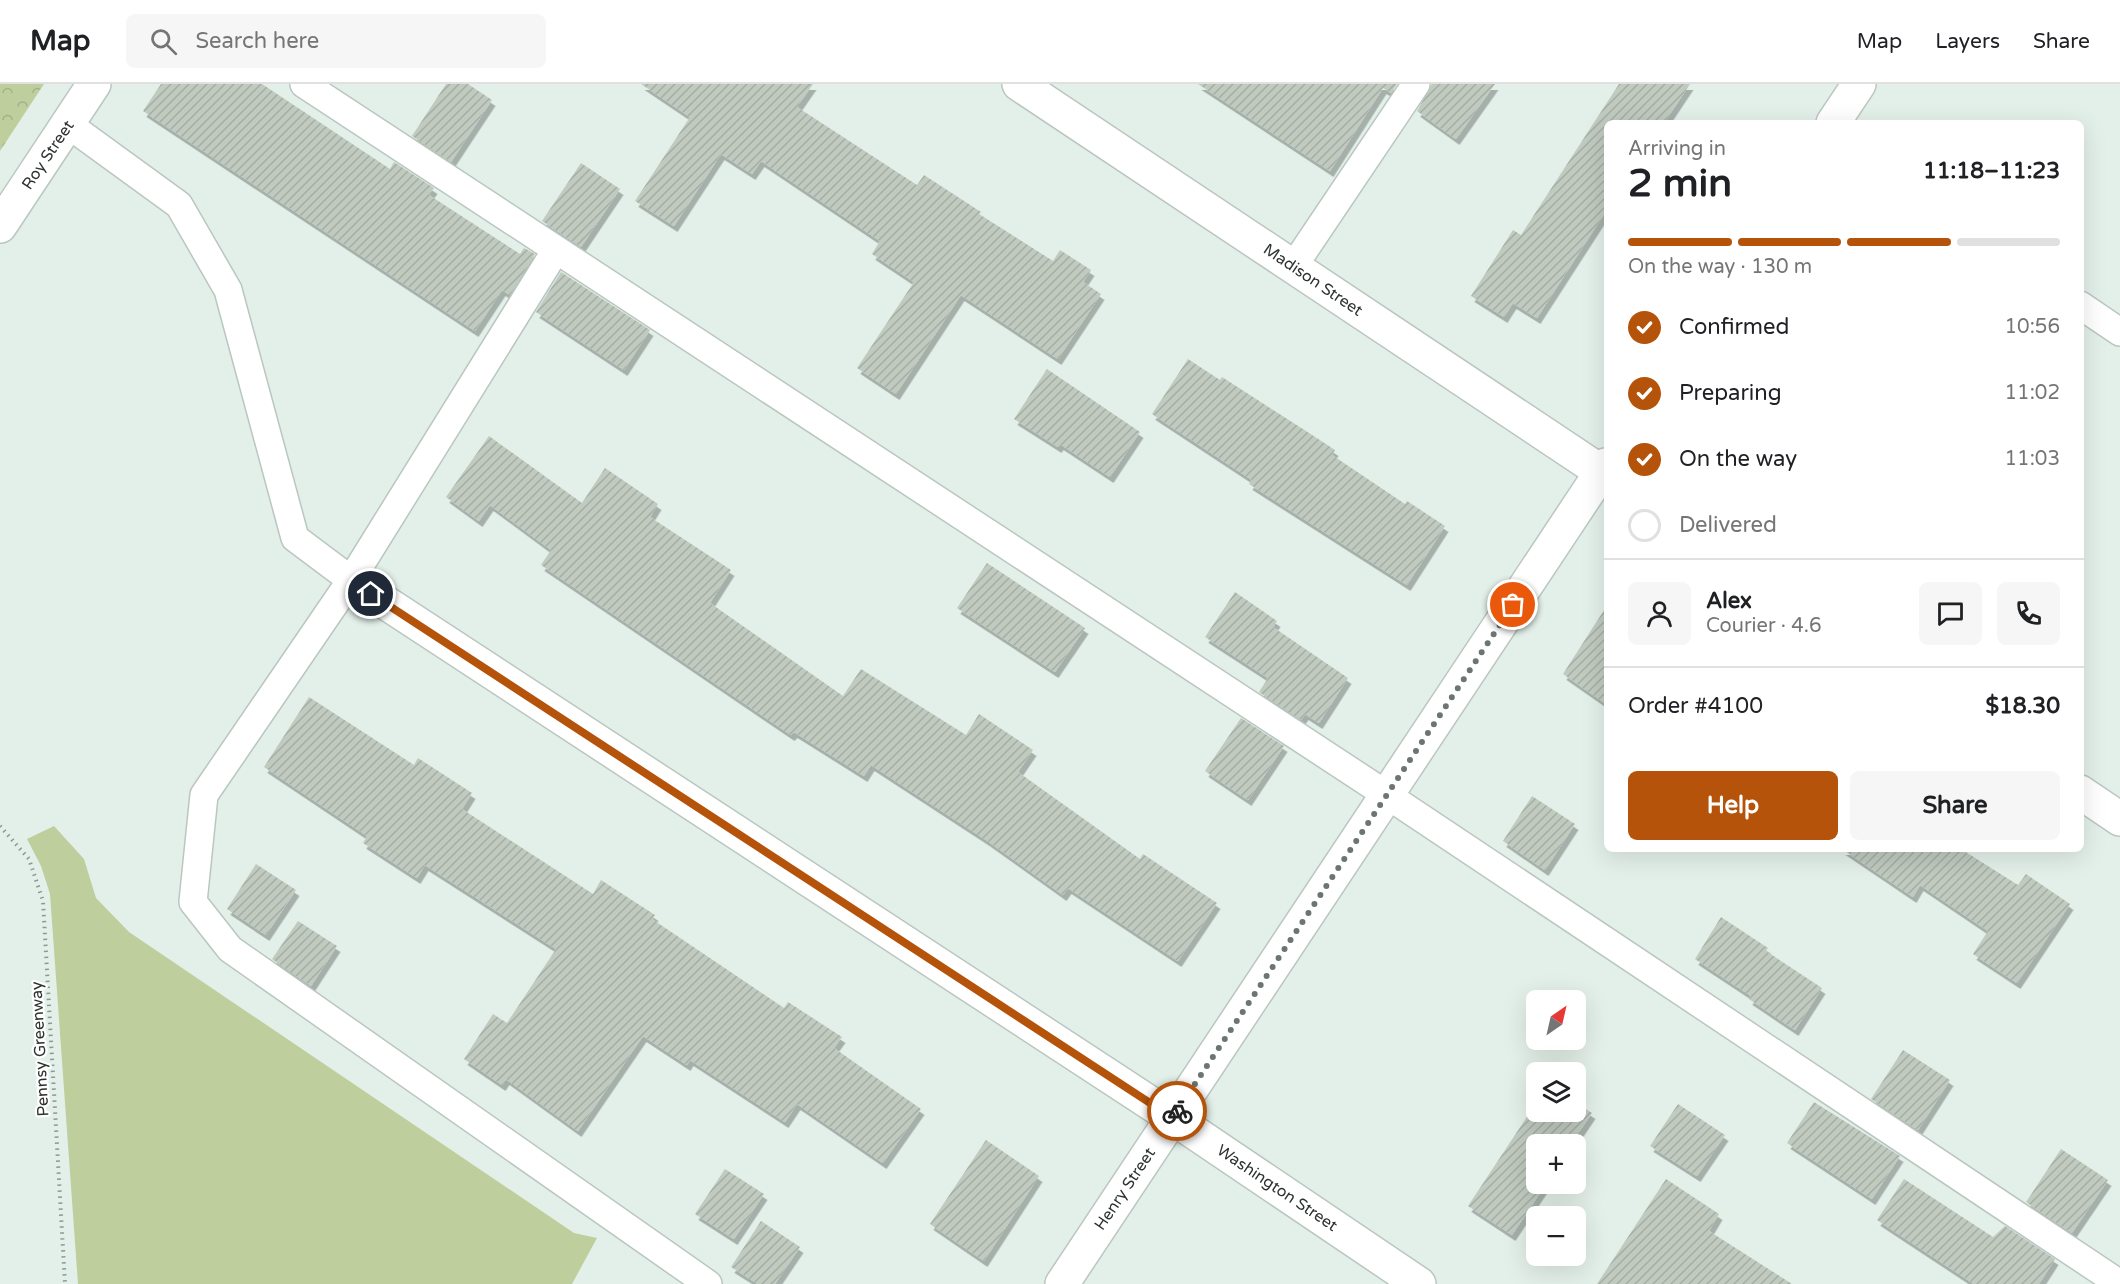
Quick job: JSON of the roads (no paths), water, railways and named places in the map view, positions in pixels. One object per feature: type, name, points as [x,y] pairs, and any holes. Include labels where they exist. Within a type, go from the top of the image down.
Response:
[{"type":"street","name":"Roy Street","points":[[0,226],[94,84]]},
{"type":"street","name":"Madison Street","points":[[1019,84],[1604,470]]},
{"type":"street","points":[[1835,120],[1859,84]]},
{"type":"street","name":"Henry Street","points":[[1062,1284],[1604,472]]},
{"type":"street","name":"Washington Street","points":[[351,580],[1173,1118],[1419,1284]]},
{"type":"street","points":[[2084,795],[2120,819]]},
{"type":"lane","points":[[304,84],[1387,795],[2120,1284]]},
{"type":"lane","points":[[1293,267],[1416,84]]},
{"type":"lane","points":[[69,125],[179,205],[228,290],[295,538],[351,580]]},
{"type":"lane","points":[[556,250],[351,580],[204,795],[193,903],[230,949],[708,1284]]},
{"type":"lane","points":[[2084,308],[2120,332]]}]
